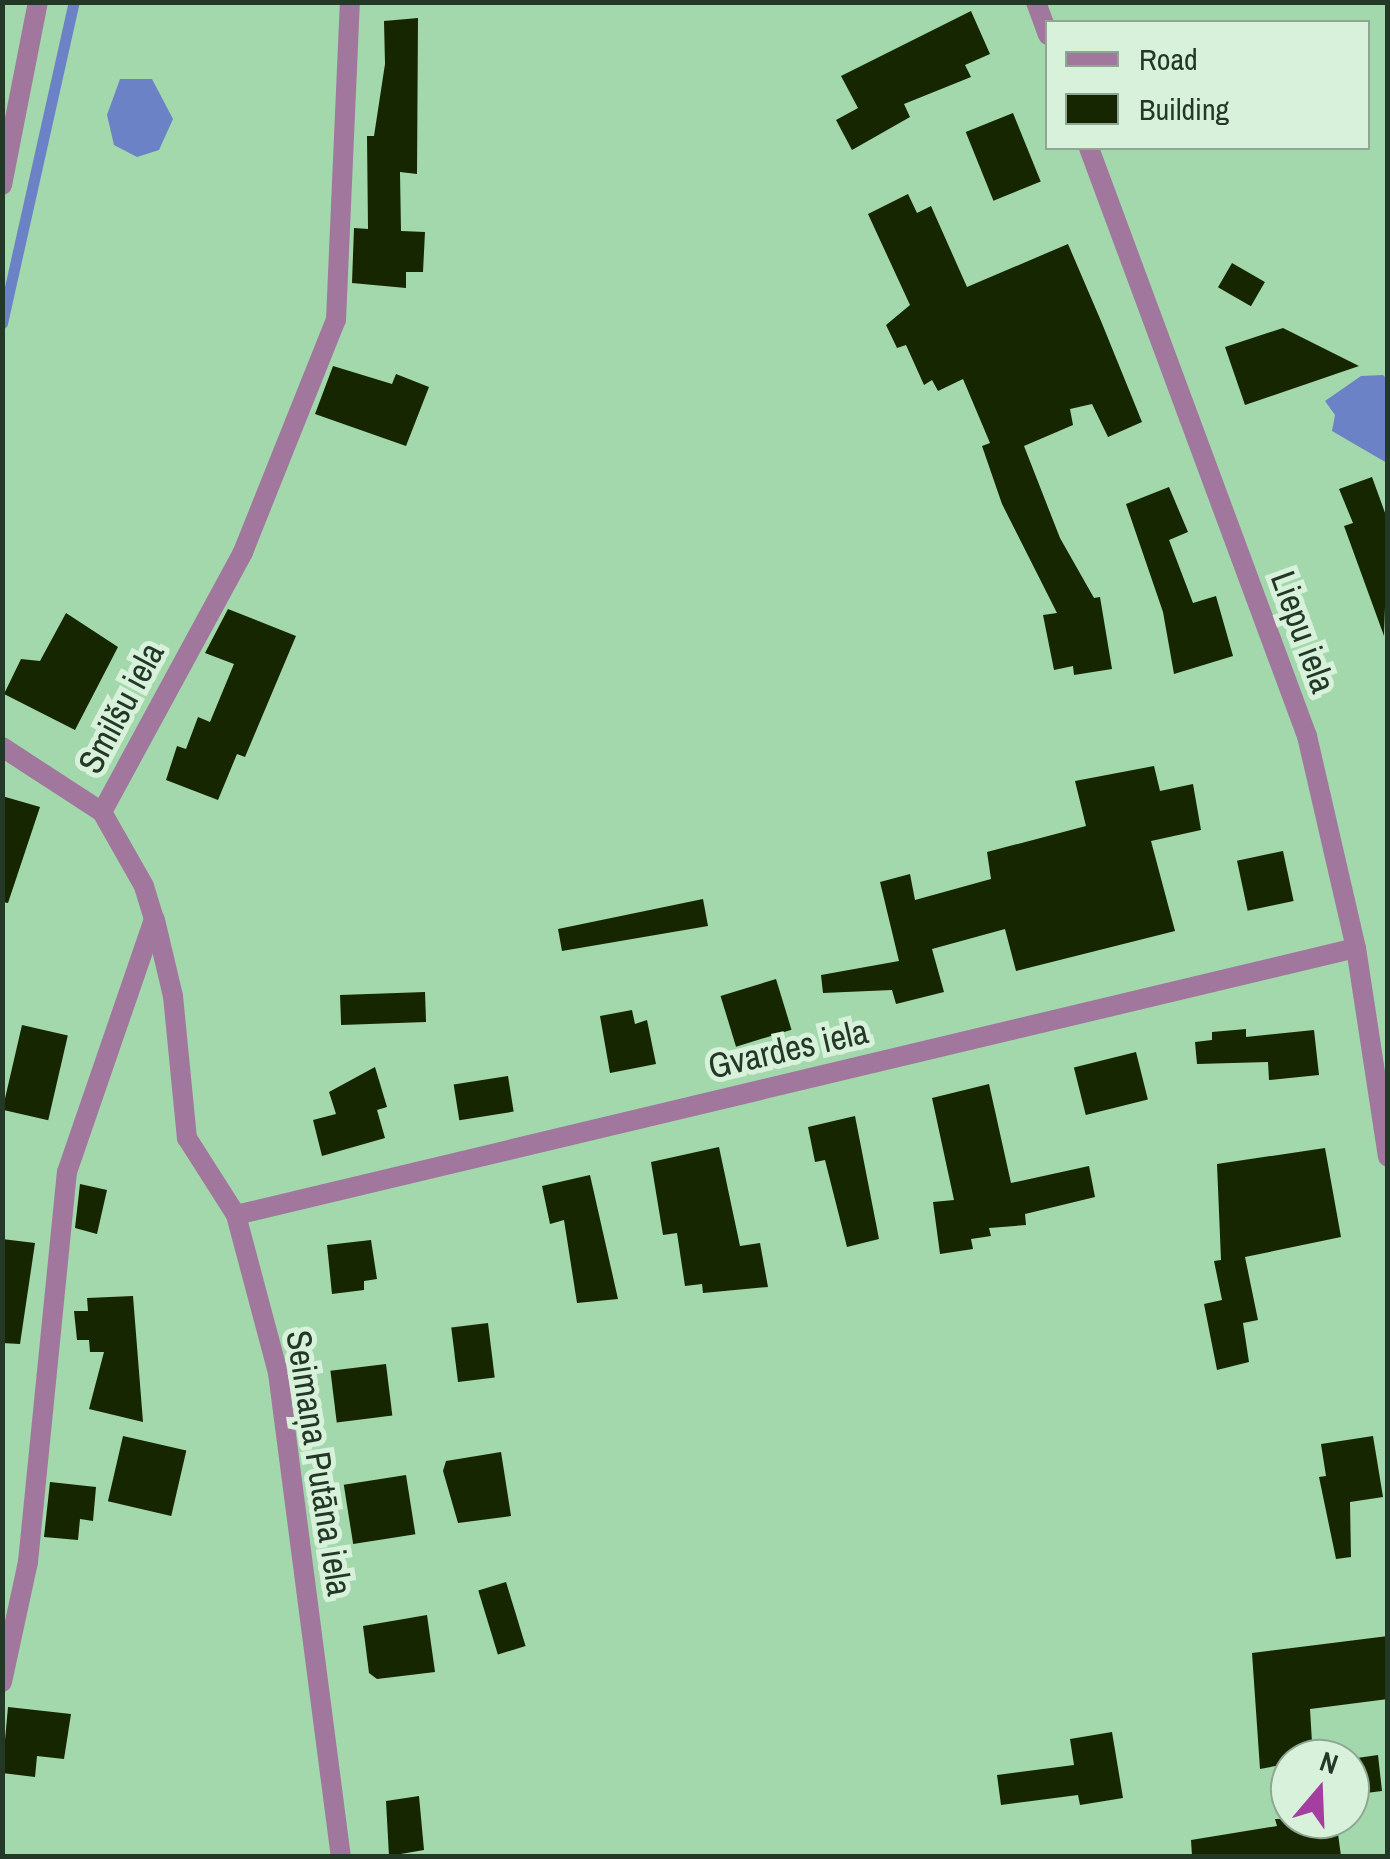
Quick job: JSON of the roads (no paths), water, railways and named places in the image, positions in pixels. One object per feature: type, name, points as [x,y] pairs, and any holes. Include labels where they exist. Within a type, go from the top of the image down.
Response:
[{"type":"street","points":[[2,185],[38,2]]},
{"type":"street","name":"Smilšu iela","points":[[154,918],[144,886],[102,812],[243,552],[336,320],[350,2]]},
{"type":"street","points":[[1036,2],[1045,27]]},
{"type":"street","name":"Liepu iela","points":[[1090,150],[1307,736],[1356,948],[1388,1157]]},
{"type":"street","points":[[2,747],[102,812]]},
{"type":"street","points":[[2,1682],[28,1562],[67,1172],[154,918]]},
{"type":"street","name":"Seimaņa Putāna iela","points":[[154,918],[173,996],[187,1138],[236,1215],[278,1373],[341,1856]]},
{"type":"street","name":"Gvardes iela","points":[[236,1215],[1356,948]]},
{"type":"water","points":[[120,79],[152,79],[173,119],[159,150],[137,157],[114,145],[107,115]]},
{"type":"water","points":[[1383,375],[1387,379],[1387,463],[1332,431],[1335,415],[1325,401],[1361,376]]},
{"type":"waterway","points":[[2,323],[74,2]]}]
